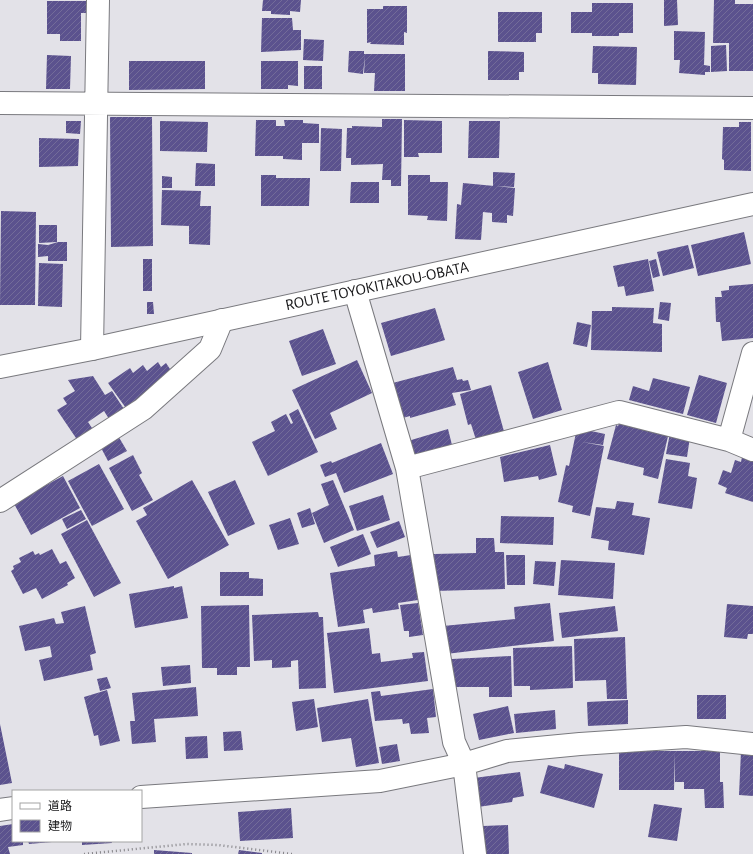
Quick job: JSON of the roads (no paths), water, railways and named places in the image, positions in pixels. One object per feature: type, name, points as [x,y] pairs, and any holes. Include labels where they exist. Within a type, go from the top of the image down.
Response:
[{"type":"street","points":[[92,349],[98,0]]},
{"type":"street","points":[[0,102],[96,104],[753,108]]},
{"type":"street","name":"ROUTE TOYOKITAKOU-OBATA","points":[[0,367],[92,349],[753,204]]},
{"type":"street","points":[[355,291],[407,468],[454,742],[464,764],[475,854]]},
{"type":"street","points":[[0,501],[143,409],[210,349],[222,320]]},
{"type":"street","points":[[729,440],[753,353]]},
{"type":"street","points":[[407,468],[619,412],[729,440],[753,450]]},
{"type":"street","points":[[142,797],[380,781],[464,764],[507,751],[580,744],[686,737],[753,744]]},
{"type":"street","points":[[0,810],[12,808]]}]
